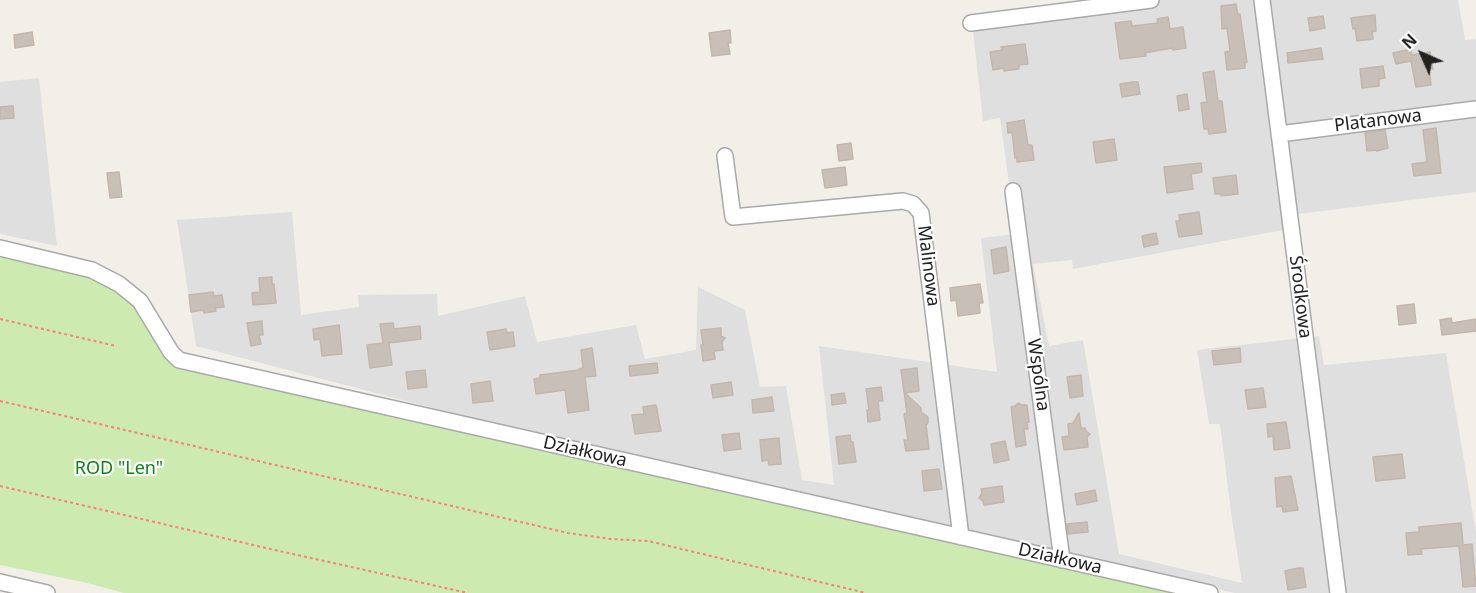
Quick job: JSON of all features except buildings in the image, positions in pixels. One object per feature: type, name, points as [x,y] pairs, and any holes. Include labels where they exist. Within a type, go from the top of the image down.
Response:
[{"type":"street","points":[[971,23],[1151,0]]},
{"type":"street","name":"Środkowa","points":[[1262,0],[1338,593]]},
{"type":"street","name":"Platanowa","points":[[1279,134],[1476,109]]},
{"type":"street","name":"Malinowa","points":[[725,156],[733,217],[903,201],[913,204],[921,213],[961,537]]},
{"type":"street","name":"Wspólna","points":[[1013,191],[1062,560]]},
{"type":"street","name":"Działkowa","points":[[0,248],[92,270],[119,284],[140,301],[171,352],[179,360],[1210,593]]},
{"type":"street","points":[[0,582],[47,593]]},
{"type":"path","points":[[0,319],[116,346]]},
{"type":"path","points":[[0,401],[568,533],[656,542],[866,593]]},
{"type":"path","points":[[0,486],[468,593]]},
{"type":"shaded area","points":[[1105,0],[1458,0],[1465,40],[1476,39],[1476,192],[1298,214],[1283,230],[1073,269],[1072,260],[1033,264],[1049,346],[1083,340],[1119,554],[1242,583],[1220,424],[1209,424],[1197,350],[1319,336],[1324,365],[1446,353],[1476,532],[1476,593],[1235,593],[517,430],[196,346],[177,220],[292,212],[301,315],[359,307],[358,295],[437,294],[438,316],[525,296],[537,342],[636,325],[645,359],[696,350],[698,287],[745,310],[760,387],[786,386],[802,480],[834,485],[819,346],[997,372],[981,238],[1016,234],[1000,118],[983,121],[973,31],[1106,14]]},
{"type":"shaded area","points":[[39,78],[57,246],[0,234],[0,82]]},
{"type":"green space","name":"ROD \"Len\"","points":[[0,254],[42,262],[47,269],[55,270],[59,266],[91,277],[124,293],[170,360],[1187,593],[124,593],[0,565]]}]
